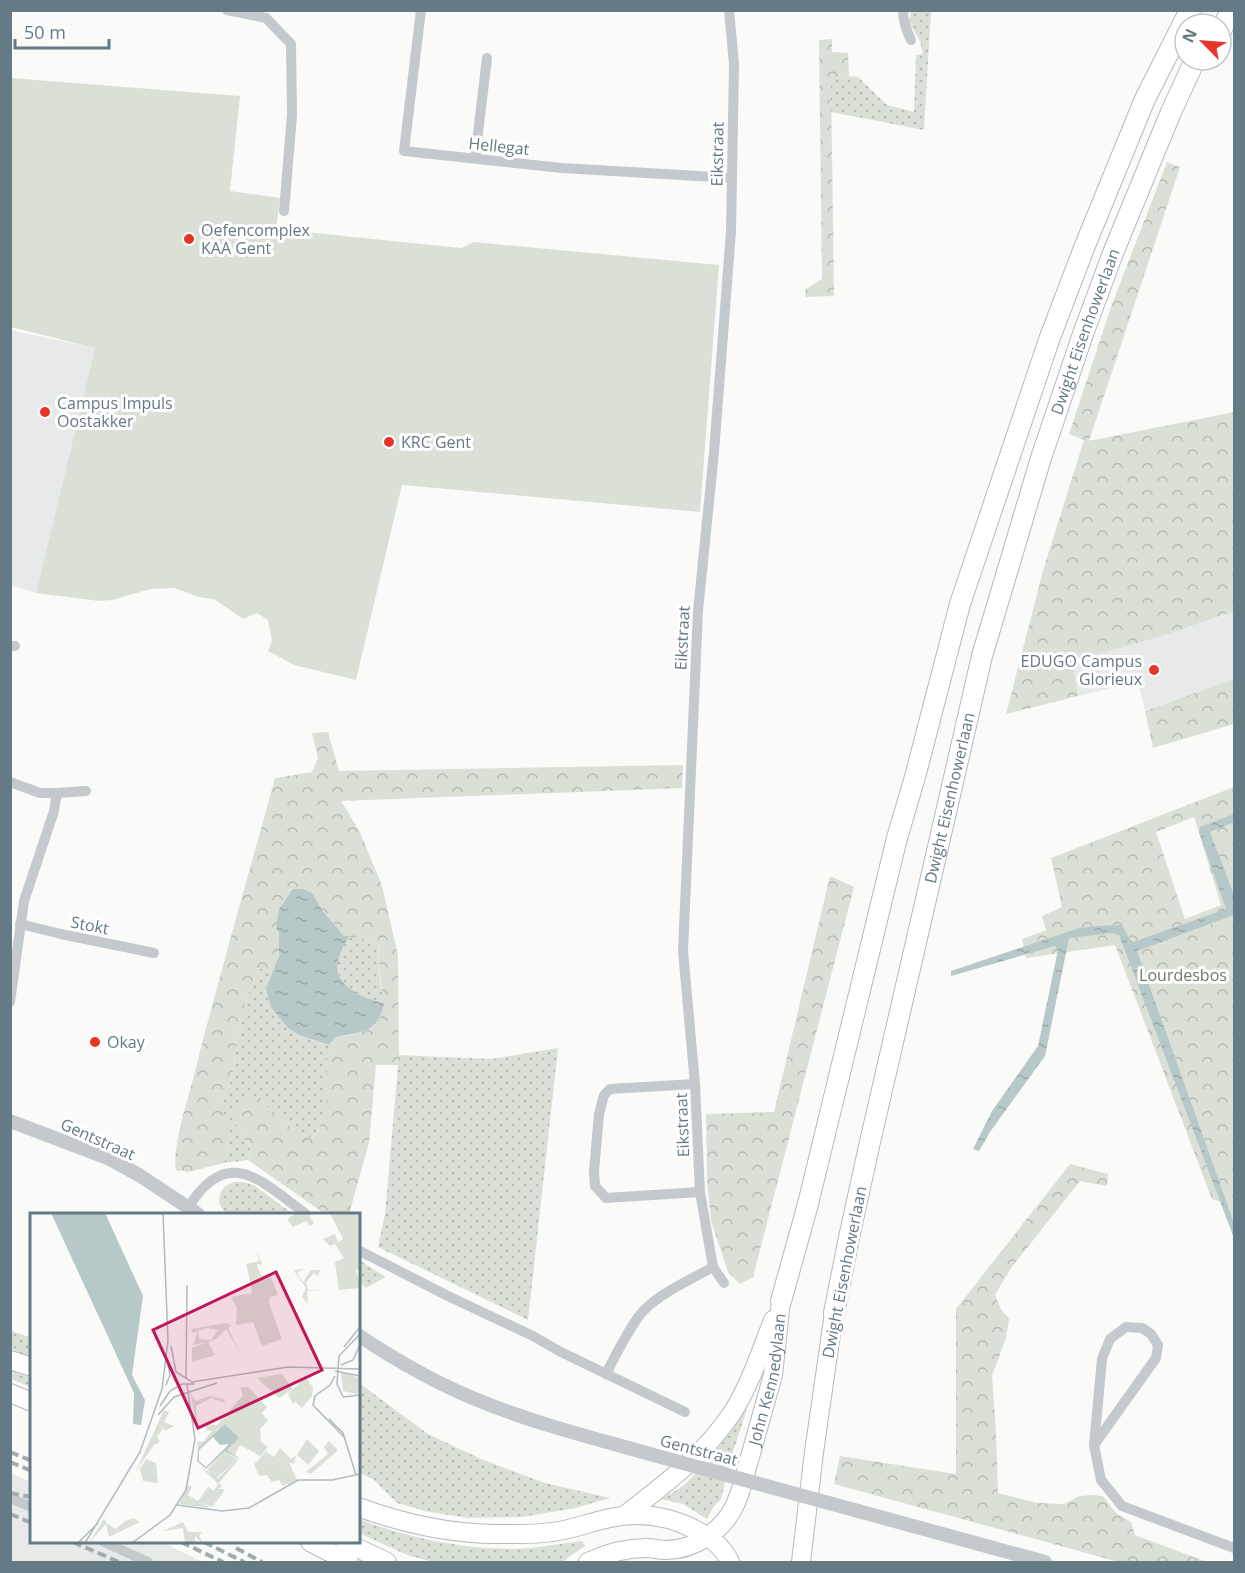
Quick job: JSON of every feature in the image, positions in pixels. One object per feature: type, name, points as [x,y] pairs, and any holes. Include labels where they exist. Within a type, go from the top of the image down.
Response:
[{"type":"highway","points":[[1145,99],[1161,47],[1177,10]]},
{"type":"highway","name":"Dwight Eisenhowerlaan","points":[[781,1301],[811,1192],[897,838],[960,604],[1049,340],[1084,248],[1145,99],[1190,10]]},
{"type":"highway","name":"Dwight Eisenhowerlaan","points":[[801,1563],[834,1313],[849,1233],[982,656],[1041,458],[1080,345],[1113,254],[1189,72]]},
{"type":"highway","points":[[1171,112],[1201,72]]},
{"type":"highway","name":"John Kennedylaan","points":[[625,1515],[698,1455],[732,1413],[781,1301]]},
{"type":"highway","name":"John Kennedylaan","points":[[588,1563],[606,1554],[626,1549],[666,1550],[693,1545],[708,1536],[724,1521],[734,1507],[741,1489],[773,1375],[781,1301]]},
{"type":"highway","points":[[10,1360],[30,1366]]},
{"type":"highway","points":[[10,1393],[30,1401]]},
{"type":"highway","name":"John Kennedylaan","points":[[360,1508],[412,1523],[495,1534],[551,1533],[581,1527],[608,1518],[650,1515],[670,1518],[708,1536],[720,1547],[730,1563]]},
{"type":"highway","points":[[312,1543],[349,1563]]},
{"type":"highway","points":[[347,1543],[387,1563]]},
{"type":"street","points":[[227,10],[266,18],[291,44],[292,115],[284,211]]},
{"type":"street","name":"Hellegat","points":[[421,10],[404,151],[562,168],[732,178]]},
{"type":"street","name":"Eikstraat","points":[[724,1283],[713,1267],[700,1192],[695,1084],[683,951],[698,611],[714,452],[731,231],[734,64],[729,10]]},
{"type":"street","points":[[903,10],[903,22],[911,40]]},
{"type":"street","points":[[475,158],[487,58]]},
{"type":"street","points":[[10,782],[40,793],[86,791]]},
{"type":"street","points":[[10,1002],[15,935],[54,811],[57,793]]},
{"type":"street","name":"Stokt","points":[[20,924],[154,953]]},
{"type":"street","points":[[695,1084],[610,1089],[604,1095],[599,1114],[594,1171],[595,1186],[606,1198],[700,1192]]},
{"type":"street","name":"Gentstraat","points":[[10,1121],[110,1159],[139,1175],[193,1211]]},
{"type":"street","points":[[193,1211],[196,1195],[216,1177],[232,1171],[246,1173],[260,1181],[303,1213]]},
{"type":"street","points":[[360,1251],[685,1413]]},
{"type":"street","points":[[606,1374],[640,1315],[654,1302],[713,1267]]},
{"type":"street","points":[[1094,1445],[1156,1358],[1158,1345],[1151,1334],[1142,1328],[1126,1327],[1110,1339],[1102,1359],[1094,1445],[1101,1480],[1122,1506],[1234,1548]]},
{"type":"street","name":"Gentstraat","points":[[360,1336],[398,1361],[440,1383],[481,1402],[529,1419],[1045,1563]]},
{"type":"street","points":[[10,1498],[30,1507]]},
{"type":"street","points":[[106,1543],[148,1563]]},
{"type":"shaded area","name":"Campus Impuls Oostakker","points":[[10,330],[95,348],[36,593],[11,585]]},
{"type":"shaded area","name":"EDUGO Campus Glorieux","points":[[1234,611],[1234,679],[1145,711],[1138,682],[1078,696],[1071,661],[1163,636]]},
{"type":"shaded area","points":[[10,1473],[30,1482],[30,1543],[163,1543],[203,1562],[11,1562]]},
{"type":"green space","points":[[911,11],[931,11],[924,130],[831,112],[831,78],[849,76],[858,77],[887,105],[914,112],[916,55],[923,54],[920,41],[909,22]]},
{"type":"green space","points":[[832,39],[832,52],[848,53],[849,76],[831,79],[834,296],[806,297],[805,290],[822,279],[819,40]]},
{"type":"green space","name":"KRC Gent","points":[[11,78],[240,96],[230,191],[280,198],[276,229],[461,248],[474,242],[719,265],[700,512],[402,485],[356,680],[294,665],[268,651],[272,640],[268,620],[257,613],[243,619],[214,599],[199,597],[174,588],[150,589],[112,600],[99,601],[36,593],[95,348],[11,327]]},
{"type":"green space","points":[[1167,162],[1180,167],[1089,441],[1234,412],[1234,611],[1163,636],[1072,661],[1078,696],[1006,714],[1044,567],[1084,440],[1069,434],[1111,307]]},
{"type":"green space","points":[[1234,679],[1234,724],[1153,748],[1145,711]]},
{"type":"green space","points":[[328,732],[339,771],[683,765],[682,788],[341,801],[360,832],[382,886],[398,955],[399,1065],[376,1065],[369,1143],[349,1213],[324,1213],[248,1160],[250,1148],[236,1123],[233,1109],[244,1096],[260,1097],[271,1112],[312,1139],[319,1129],[326,1099],[329,1045],[336,1037],[358,1033],[372,1027],[380,1017],[383,1004],[378,944],[344,936],[322,910],[313,894],[276,928],[279,949],[273,971],[258,968],[246,998],[233,1075],[223,1098],[222,1112],[228,1129],[229,1141],[224,1163],[188,1172],[176,1170],[175,1160],[178,1136],[223,964],[275,778],[312,772],[318,758],[312,733]]},
{"type":"green space","name":"Lourdesbos","points":[[1234,787],[1234,1238],[1221,1202],[1212,1199],[1115,945],[1026,958],[1022,939],[1046,930],[1042,916],[1062,907],[1051,858]],"holes":[[[1194,817],[1221,905],[1185,919],[1156,832]]]},
{"type":"green space","points":[[830,876],[854,887],[753,1277],[740,1284],[728,1272],[711,1221],[707,1181],[706,1114],[774,1112]]},
{"type":"green space","points":[[349,936],[378,944],[384,1003],[361,995],[341,979],[338,971],[339,960]]},
{"type":"green space","points":[[258,968],[273,971],[266,989],[288,1028],[299,1035],[329,1045],[325,1106],[318,1129],[312,1139],[271,1112],[260,1097],[236,1123],[250,1148],[248,1160],[224,1163],[229,1141],[221,1112],[223,1098],[233,1075],[246,998]]},
{"type":"green space","points":[[558,1048],[528,1320],[378,1247],[385,1214],[399,1055],[491,1059]]},
{"type":"green space","points":[[1070,1164],[1108,1174],[1107,1186],[1080,1181],[1011,1268],[995,1295],[1001,1309],[1009,1319],[1006,1338],[992,1376],[998,1493],[1038,1503],[1064,1504],[1080,1496],[1103,1496],[1116,1513],[1131,1522],[1135,1535],[1207,1562],[1119,1562],[834,1484],[840,1456],[956,1474],[956,1309]]},
{"type":"green space","points":[[245,1182],[255,1186],[292,1213],[226,1213],[219,1200],[222,1191],[229,1184]]},
{"type":"green space","points":[[360,1261],[386,1277],[366,1288],[360,1282]]},
{"type":"green space","points":[[10,1330],[30,1338],[30,1358],[11,1349]]},
{"type":"green space","points":[[10,1370],[30,1378],[30,1387],[11,1379]]},
{"type":"green space","points":[[360,1384],[428,1434],[481,1459],[545,1483],[610,1498],[575,1508],[522,1517],[468,1518],[429,1512],[397,1503],[373,1479],[360,1473]]},
{"type":"green space","points":[[744,1408],[747,1409],[721,1499],[707,1519],[683,1504],[661,1499],[682,1486],[702,1467],[725,1439]]},
{"type":"green space","points":[[360,1519],[399,1533],[466,1546],[510,1549],[582,1541],[585,1546],[563,1562],[433,1562],[407,1555],[360,1533]]},
{"type":"water","points":[[1234,814],[1234,822],[1210,832],[1234,895],[1234,915],[1137,951],[1234,1223],[1234,1238],[1119,935],[1112,933],[1069,938],[1045,1056],[990,1132],[979,1151],[973,1149],[992,1111],[1038,1046],[1058,950],[1055,946],[951,976],[951,971],[1079,928],[1121,925],[1133,942],[1226,909],[1199,832],[1200,827]]},
{"type":"water","points":[[293,889],[303,889],[313,894],[322,910],[344,936],[349,936],[339,960],[338,971],[341,979],[361,995],[384,1003],[382,1013],[373,1026],[361,1032],[336,1037],[329,1045],[299,1035],[288,1028],[271,1007],[266,989],[279,955],[279,934],[276,928],[279,909]]},
{"type":"railway","points":[[10,1452],[30,1460]]},
{"type":"railway","points":[[10,1462],[30,1470]]},
{"type":"railway","points":[[10,1493],[30,1497]]},
{"type":"railway","points":[[10,1514],[30,1522]]},
{"type":"railway","points":[[75,1543],[119,1562]]},
{"type":"railway","points":[[183,1543],[223,1562]]},
{"type":"railway","points":[[206,1543],[244,1562]]},
{"type":"railway","points":[[236,1548],[262,1562]]},
{"type":"place","name":"Oefencomplex KAA Gent","points":[[189,239]]},
{"type":"place","name":"Campus Impuls Oostakker","points":[[45,412]]},
{"type":"place","name":"KRC Gent","points":[[389,442]]},
{"type":"place","name":"EDUGO Campus Glorieux","points":[[1154,670]]},
{"type":"place","name":"Okay","points":[[95,1042]]}]
